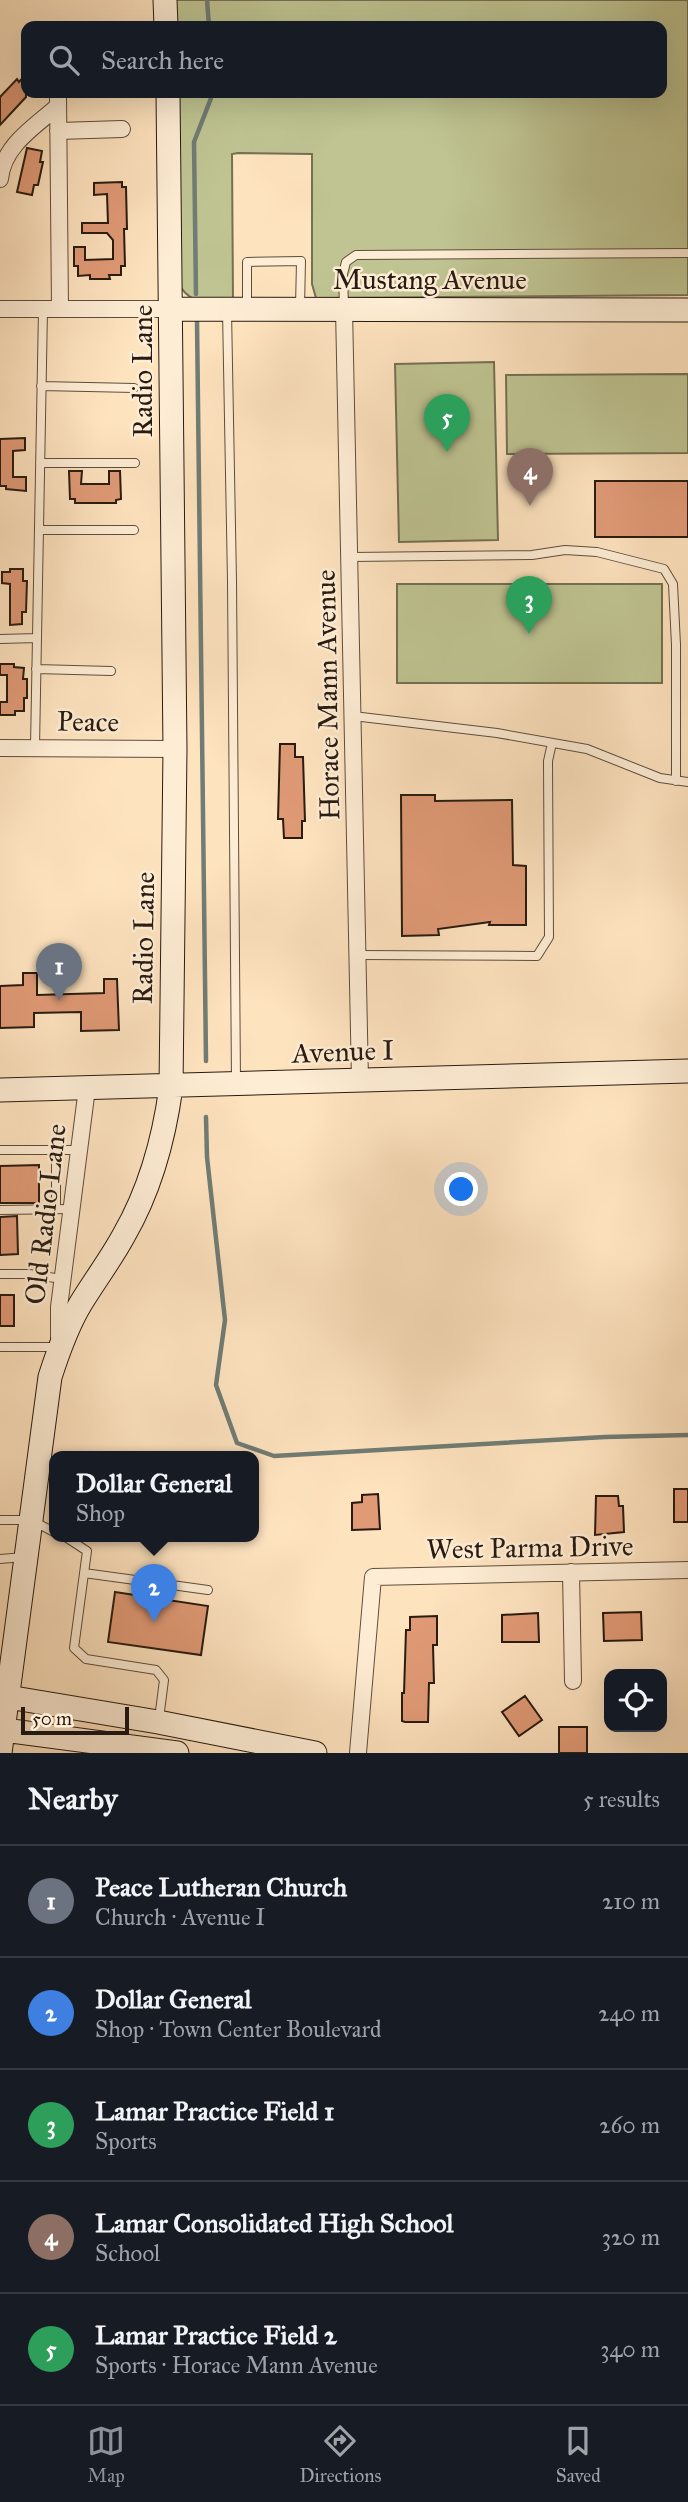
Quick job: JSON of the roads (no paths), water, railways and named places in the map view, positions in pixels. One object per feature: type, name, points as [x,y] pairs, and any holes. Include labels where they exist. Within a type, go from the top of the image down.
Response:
[{"type":"street","points":[[165,0],[166,21]]},
{"type":"street","name":"Radio Lane","points":[[0,1753],[6,1672],[27,1556],[50,1377],[59,1347],[80,1305],[135,1213],[159,1149],[171,1087],[174,748],[167,98]]},
{"type":"street","points":[[58,100],[60,309]]},
{"type":"street","points":[[0,179],[1,167],[14,144],[58,100]]},
{"type":"street","points":[[58,131],[122,129]]},
{"type":"street","points":[[0,309],[171,309]]},
{"type":"street","name":"Mustang Avenue","points":[[171,309],[688,310]]},
{"type":"street","name":"Horace Mann Avenue","points":[[344,309],[360,1080]]},
{"type":"street","name":"Peace","points":[[0,748],[174,748]]},
{"type":"street","name":"Avenue I","points":[[0,1090],[688,1071]]},
{"type":"street","name":"Old Radio Lane","points":[[59,1347],[63,1209],[79,1150],[87,1088]]},
{"type":"street","name":"West Parma Drive","points":[[358,1753],[373,1577],[688,1570]]},
{"type":"street","points":[[571,1572],[573,1681]]},
{"type":"street","points":[[5,1713],[158,1722],[314,1753]]},
{"type":"street","points":[[5,1713],[177,1753]]},
{"type":"lane","points":[[344,309],[343,274],[346,262],[356,256],[688,253]]},
{"type":"lane","points":[[236,1085],[232,581],[237,309],[247,262],[301,261],[300,309]]},
{"type":"lane","points":[[34,747],[43,309]]},
{"type":"lane","points":[[41,386],[134,388]]},
{"type":"lane","points":[[40,463],[135,463]]},
{"type":"lane","points":[[39,530],[134,530]]},
{"type":"lane","points":[[350,557],[532,555],[565,550],[597,552],[664,569],[673,584],[676,781]]},
{"type":"lane","points":[[0,639],[37,638]]},
{"type":"lane","points":[[36,668],[111,671]]},
{"type":"lane","points":[[353,716],[497,733],[552,743],[587,750],[660,778],[688,782]]},
{"type":"lane","points":[[358,956],[537,956],[549,937],[548,761],[552,743]]},
{"type":"lane","points":[[0,1150],[79,1150]]},
{"type":"lane","points":[[0,1210],[63,1209],[56,1150]]},
{"type":"lane","points":[[0,1274],[29,1274],[62,1279]]},
{"type":"lane","points":[[0,1347],[59,1347]]},
{"type":"lane","points":[[0,1520],[31,1520],[49,1529]]},
{"type":"lane","points":[[73,1542],[87,1552],[74,1647],[86,1658],[156,1670],[164,1680],[158,1722]]},
{"type":"lane","points":[[0,1559],[27,1556]]},
{"type":"lane","points":[[84,1573],[208,1590]]},
{"type":"waterway","points":[[207,0],[209,21]]},
{"type":"waterway","points":[[196,294],[194,142],[211,98]]},
{"type":"waterway","points":[[197,321],[206,1061]]},
{"type":"waterway","points":[[206,1117],[207,1157],[225,1320],[216,1385],[237,1443],[274,1456],[605,1437],[688,1435]]},
{"type":"place","name":"Lamar Practice Field 2","points":[[447,452]]},
{"type":"place","name":"Lamar Consolidated High School","points":[[530,506]]},
{"type":"place","name":"Lamar Practice Field 1","points":[[529,634]]},
{"type":"place","name":"Peace Lutheran Church","points":[[59,1001]]},
{"type":"place","name":"Dollar General","points":[[154,1622]]}]
